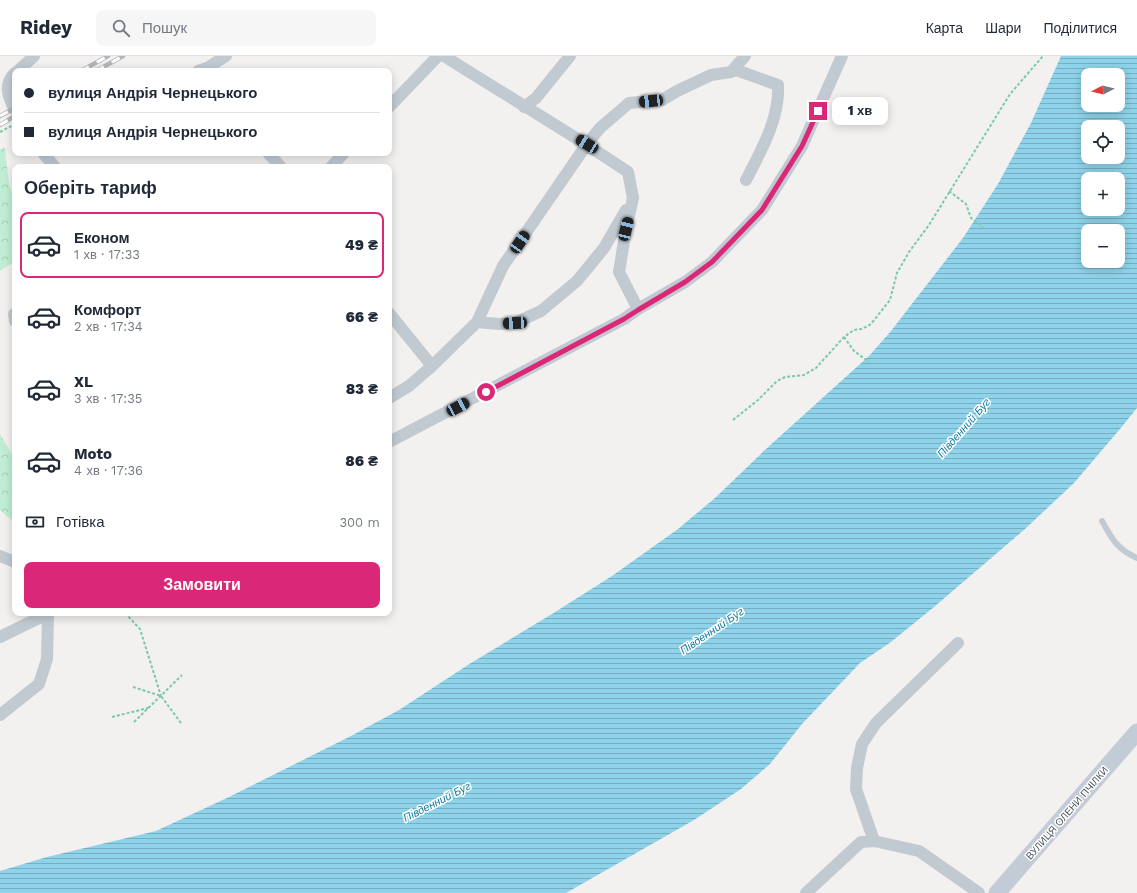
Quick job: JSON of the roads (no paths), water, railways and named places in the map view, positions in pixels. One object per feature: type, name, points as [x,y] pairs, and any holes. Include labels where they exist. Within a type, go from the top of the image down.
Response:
[{"type":"street","points":[[19,68],[34,56]]},
{"type":"street","points":[[208,68],[226,56]]},
{"type":"street","points":[[392,103],[438,56]]},
{"type":"street","points":[[444,56],[524,107],[587,144],[628,172],[633,198],[619,272],[638,310]]},
{"type":"street","points":[[524,107],[536,98],[570,56]]},
{"type":"street","points":[[731,72],[745,56]]},
{"type":"street","points":[[392,440],[624,319],[685,282],[712,262],[762,210],[802,146],[842,56]]},
{"type":"street","points":[[392,396],[409,386],[432,366],[477,322],[503,266],[587,144],[600,128],[629,103],[662,100],[711,75],[736,70],[778,85],[779,95],[769,135],[746,180]]},
{"type":"street","points":[[11,75],[7,88],[12,102]]},
{"type":"street","points":[[271,156],[278,164]]},
{"type":"street","points":[[333,164],[341,156]]},
{"type":"street","points":[[477,322],[499,324],[515,323],[541,312],[577,281],[604,248],[633,198]]},
{"type":"street","points":[[392,317],[432,366]]},
{"type":"street","points":[[0,556],[12,561]]},
{"type":"street","points":[[0,637],[42,616]]},
{"type":"street","points":[[0,715],[39,684],[47,659],[48,616]]},
{"type":"street","points":[[874,841],[856,789],[857,768],[862,744],[876,723],[958,643]]},
{"type":"street","name":"ВУЛИЦЯ ОЛЕНИ ПЧІЛКИ","points":[[997,893],[1137,732]]},
{"type":"street","points":[[806,893],[861,842],[874,841],[919,851],[979,893]]},
{"type":"lane","points":[[1102,521],[1114,542],[1129,554],[1137,558]]},
{"type":"water","name":"Південний Буг","points":[[1061,56],[1137,56],[1137,408],[1074,483],[1025,529],[934,607],[891,642],[860,663],[802,724],[770,764],[741,789],[694,820],[566,893],[0,893],[0,871],[47,857],[156,831],[229,797],[349,737],[399,710],[471,663],[612,576],[678,529],[715,498],[766,449],[870,355],[891,331],[963,238],[998,184],[1031,123]]},
{"type":"railway","points":[[86,68],[108,56]]},
{"type":"railway","points":[[101,68],[123,56]]},
{"type":"railway","points":[[0,116],[12,110]]},
{"type":"railway","points":[[0,125],[12,118]]}]
